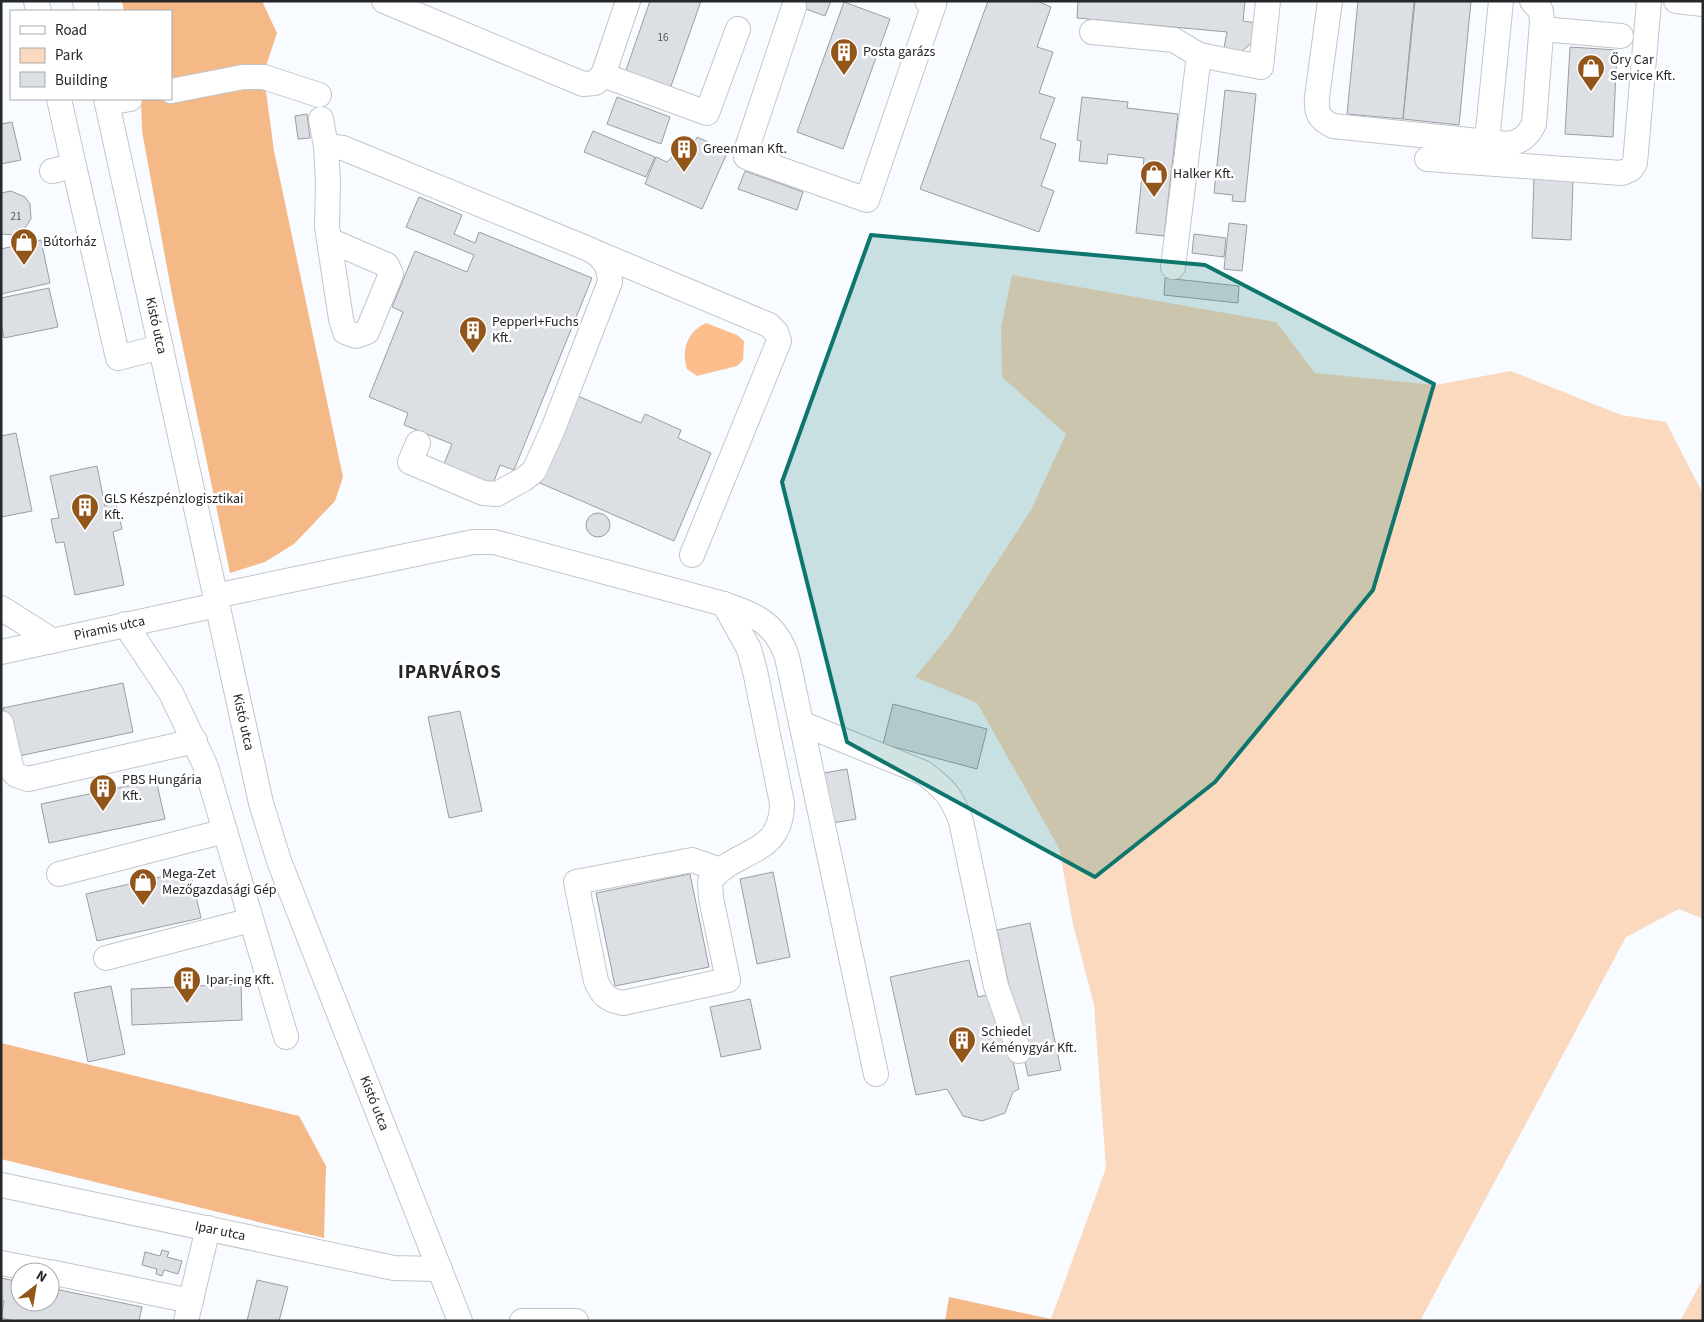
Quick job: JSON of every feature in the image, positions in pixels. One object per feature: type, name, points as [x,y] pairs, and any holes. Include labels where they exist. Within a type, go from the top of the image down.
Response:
[{"type":"street","points":[[384,1],[583,84],[594,83],[603,75],[628,1]]},
{"type":"street","points":[[794,7],[747,148],[746,157],[867,200],[934,4],[927,1]]},
{"type":"street","points":[[1092,32],[1174,40],[1199,56],[1261,67],[1268,1]]},
{"type":"street","points":[[1330,1],[1316,96],[1316,111],[1323,121],[1333,126],[1507,144],[1519,142],[1529,134],[1534,124],[1542,28],[1541,11],[1532,1]]},
{"type":"street","points":[[1488,141],[1500,1]]},
{"type":"street","points":[[1427,159],[1622,173],[1631,169],[1635,163],[1649,1]]},
{"type":"street","points":[[1676,1],[1703,4]]},
{"type":"street","points":[[1542,28],[1621,36]]},
{"type":"street","points":[[603,75],[707,113],[738,29]]},
{"type":"street","points":[[1173,267],[1199,56]]},
{"type":"street","points":[[172,91],[250,77],[264,78],[319,94]]},
{"type":"street","points":[[59,100],[63,168],[118,358],[161,347]]},
{"type":"street","name":"Kistó utca","points":[[107,101],[261,803],[279,861],[460,1321]]},
{"type":"street","points":[[321,119],[326,146],[329,240]]},
{"type":"street","points":[[326,146],[343,148],[591,250],[769,325],[776,332],[780,341],[692,555]]},
{"type":"street","points":[[418,443],[410,462],[483,493],[497,494],[524,479],[534,471],[550,436],[610,282],[609,269],[603,258],[591,250]]},
{"type":"street","name":"Piramis utca","points":[[1,652],[125,624],[216,600],[473,542],[494,542],[724,604],[752,614],[769,626],[782,641],[876,1074]]},
{"type":"street","points":[[718,870],[692,860],[576,882],[596,981],[602,994],[611,1001],[623,1003],[728,980],[711,898],[710,881],[718,870],[760,848],[770,840],[782,818],[782,804],[755,671],[749,649],[724,604]]},
{"type":"street","points":[[1,608],[53,641]]},
{"type":"street","points":[[125,624],[171,694],[206,767],[286,1037]]},
{"type":"street","points":[[1,723],[12,770],[16,775],[28,779],[195,741]]},
{"type":"street","points":[[801,723],[924,773],[942,786],[954,800],[961,821],[996,986],[1019,1051]]},
{"type":"street","points":[[59,874],[225,832]]},
{"type":"street","points":[[106,958],[251,920]]},
{"type":"street","name":"Ipar utca","points":[[1,1185],[394,1268],[440,1269]]},
{"type":"street","points":[[60,1275],[189,1311],[208,1228]]},
{"type":"street","points":[[522,1321],[576,1321]]},
{"type":"highlighted area","points":[[871,235],[1205,265],[1434,384],[1373,590],[1215,782],[1095,877],[847,742],[782,482]]},
{"type":"green space","points":[[1012,275],[1276,322],[1315,373],[1435,385],[1511,371],[1621,415],[1666,422],[1703,494],[1703,919],[1679,909],[1626,937],[1420,1321],[1057,1321],[1051,1319],[1106,1168],[1094,1005],[1073,924],[1059,848],[977,703],[915,677],[948,637],[1031,510],[1066,434],[1002,377],[1001,328]]},
{"type":"green space","points":[[1703,1279],[1703,1321],[1680,1321]]},
{"type":"shaded area","points":[[122,1],[262,1],[277,33],[267,63],[265,84],[274,151],[343,477],[335,501],[294,544],[265,562],[230,573],[173,300],[142,131],[141,100],[172,100],[172,10],[124,10]]},
{"type":"shaded area","points":[[706,323],[737,335],[744,341],[743,360],[737,366],[697,376],[687,369],[685,348],[694,331]]},
{"type":"shaded area","points":[[1,1043],[299,1116],[326,1166],[324,1238],[1,1159]]},
{"type":"shaded area","points":[[949,1297],[1051,1319],[1057,1321],[945,1321]]},
{"type":"building","points":[[650,1],[701,1],[670,89],[625,73]]},
{"type":"building","points":[[784,1],[831,1],[825,16]]},
{"type":"building","points":[[988,1],[1037,1],[1051,7],[1037,47],[1053,52],[1039,93],[1055,98],[1040,138],[1056,144],[1041,186],[1054,191],[1039,232],[920,189]]},
{"type":"building","points":[[1078,1],[1245,1],[1243,21],[1257,23],[1253,42],[1242,51],[1224,48],[1227,32],[1077,18]]},
{"type":"building","points":[[1358,1],[1414,1],[1403,119],[1347,114]]},
{"type":"building","points":[[1415,1],[1471,1],[1459,125],[1403,119]]},
{"type":"building","name":"Posta garázs","points":[[844,2],[890,19],[843,149],[797,132]]},
{"type":"building","name":"Őry Car Service Kft.","points":[[1570,47],[1617,50],[1613,137],[1565,134]]},
{"type":"building","points":[[1225,90],[1256,94],[1245,202],[1232,201],[1233,195],[1214,193]]},
{"type":"building","points":[[617,97],[670,117],[661,144],[607,124]]},
{"type":"building","name":"Halker Kft.","points":[[1082,97],[1128,102],[1127,108],[1178,114],[1164,236],[1136,233],[1144,158],[1108,154],[1107,164],[1079,161],[1081,141],[1077,140]]},
{"type":"building","points":[[307,114],[310,138],[298,139],[295,116]]},
{"type":"building","points":[[12,122],[21,160],[1,164],[1,124]]},
{"type":"building","points":[[593,131],[655,157],[646,177],[584,152]]},
{"type":"building","name":"Greenman Kft.","points":[[697,137],[728,151],[702,209],[645,184],[656,157],[667,162],[675,154],[690,152]]},
{"type":"building","points":[[745,171],[803,192],[797,210],[738,189]]},
{"type":"building","points":[[1534,177],[1573,179],[1571,240],[1532,238]]},
{"type":"building","points":[[11,191],[25,197],[30,204],[31,219],[22,232],[15,235],[1,234],[1,193]]},
{"type":"building","name":"Pepperl+Fuchs Kft.","points":[[419,197],[462,215],[454,234],[475,243],[479,232],[592,278],[514,470],[500,465],[491,489],[442,469],[452,444],[404,425],[408,413],[369,397],[403,312],[392,307],[415,251],[467,272],[474,255],[406,227]]},
{"type":"building","points":[[1229,223],[1247,225],[1242,271],[1224,269]]},
{"type":"building","points":[[1194,234],[1226,238],[1224,257],[1192,253]]},
{"type":"building","name":"Bútorház","points":[[41,240],[50,283],[1,294],[1,249]]},
{"type":"building","points":[[1165,278],[1239,286],[1238,303],[1164,295]]},
{"type":"building","points":[[49,288],[58,327],[4,338],[1,324],[1,298]]},
{"type":"building","points":[[571,393],[641,423],[645,414],[681,430],[678,438],[711,453],[674,541],[533,480]]},
{"type":"building","points":[[16,433],[32,511],[1,517],[1,436]]},
{"type":"building","name":"GLS Készpénzlogisztikai Kft.","points":[[97,466],[105,506],[116,503],[122,529],[113,532],[124,585],[75,595],[64,542],[56,543],[51,519],[59,518],[50,476]]},
{"type":"building","points":[[598,513],[603,514],[609,520],[609,530],[603,536],[598,537],[593,536],[587,530],[586,525],[587,520],[593,514]]},
{"type":"building","points":[[123,683],[133,732],[14,757],[3,708]]},
{"type":"building","points":[[893,704],[987,729],[977,769],[883,744]]},
{"type":"building","points":[[460,711],[482,811],[449,818],[428,717]]},
{"type":"building","points":[[847,769],[856,819],[833,823],[824,773]]},
{"type":"building","name":"PBS Hungária Kft.","points":[[156,780],[165,819],[49,843],[41,804]]},
{"type":"building","name":"Mega-Zet Mezőgazdasági Gép","points":[[190,870],[201,918],[97,941],[86,894]]},
{"type":"building","points":[[773,872],[790,957],[757,964],[740,879]]},
{"type":"building","points":[[690,874],[709,967],[615,986],[596,893]]},
{"type":"building","points":[[1030,923],[1061,1070],[1028,1076],[997,930]]},
{"type":"building","name":"Schiedel Kéménygyár Kft.","points":[[969,960],[978,997],[992,994],[1002,1040],[1008,1038],[1019,1089],[1013,1092],[1005,1113],[982,1121],[963,1116],[947,1089],[916,1095],[890,977]]},
{"type":"building","name":"Ipar-ing Kft.","points":[[241,984],[242,1020],[132,1025],[131,989]]},
{"type":"building","points":[[111,986],[125,1054],[88,1062],[74,993]]},
{"type":"building","points":[[750,999],[761,1049],[721,1057],[710,1007]]},
{"type":"building","points":[[162,1250],[169,1252],[167,1257],[182,1261],[178,1274],[164,1270],[162,1276],[156,1274],[157,1269],[142,1265],[145,1252],[160,1256]]},
{"type":"building","points":[[1,1278],[10,1280],[10,1312],[60,1312],[60,1290],[142,1307],[139,1321],[14,1321],[1,1318],[4,1301],[1,1300]]},
{"type":"building","points":[[257,1280],[288,1287],[279,1321],[247,1321]]},
{"type":"place","name":"Posta garázs","points":[[844,76]]},
{"type":"place","name":"Őry Car Service Kft.","points":[[1591,92]]},
{"type":"place","name":"Greenman Kft.","points":[[684,173]]},
{"type":"place","name":"Halker Kft.","points":[[1154,198]]},
{"type":"place","name":"Bútorház","points":[[24,266]]},
{"type":"place","name":"Pepperl+Fuchs Kft.","points":[[473,354]]},
{"type":"place","name":"GLS Készpénzlogisztikai Kft.","points":[[85,531]]},
{"type":"place","name":"PBS Hungária Kft.","points":[[103,812]]},
{"type":"place","name":"Mega-Zet Mezőgazdasági Gép","points":[[143,906]]},
{"type":"place","name":"Ipar-ing Kft.","points":[[187,1004]]},
{"type":"place","name":"Schiedel Kéménygyár Kft.","points":[[962,1064]]},
{"type":"district","name":"IPARVÁROS","points":[[450,672]]}]
